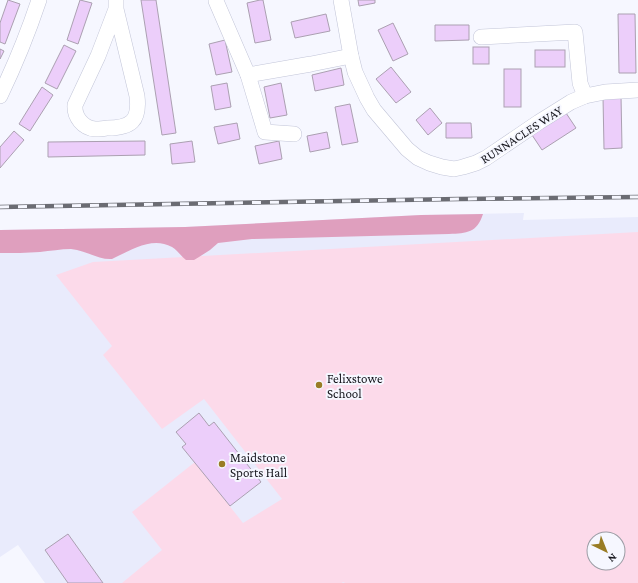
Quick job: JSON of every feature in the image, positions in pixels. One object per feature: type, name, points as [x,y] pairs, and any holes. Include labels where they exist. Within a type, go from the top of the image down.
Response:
[{"type":"street","points":[[0,96],[16,62],[39,0]]},
{"type":"street","name":"RUNNACLES WAY","points":[[341,0],[350,56],[355,72],[367,98],[374,110],[407,149],[418,158],[429,164],[454,169],[476,163],[565,106],[585,96],[605,92],[638,90]]},
{"type":"street","points":[[216,1],[248,75],[265,132],[294,134]]},
{"type":"street","points":[[116,4],[135,86],[138,105],[137,113],[135,118],[126,126],[119,128],[90,128],[84,125],[76,116],[75,105],[98,56],[116,4]]},
{"type":"street","points":[[481,37],[575,32],[580,83],[585,96]]},
{"type":"street","points":[[248,75],[350,56]]},
{"type":"shaded area","name":"Felixstowe School","points":[[524,213],[523,220],[638,217],[638,583],[45,583],[18,545],[0,557],[0,230],[185,227],[421,215]]},
{"type":"shaded area","points":[[483,214],[478,225],[470,231],[461,233],[252,239],[218,243],[194,260],[186,260],[172,247],[157,243],[134,248],[112,259],[102,258],[71,249],[0,253],[0,230],[185,227],[421,215]]},
{"type":"shaded area","name":"Felixstowe School","points":[[638,232],[638,583],[122,583],[162,550],[132,512],[195,462],[243,523],[282,499],[204,399],[162,429],[103,355],[112,346],[56,275],[93,262]]},
{"type":"building","points":[[8,0],[20,4],[5,44],[0,42],[0,23]]},
{"type":"building","points":[[80,0],[92,3],[78,44],[67,40]]},
{"type":"building","points":[[141,0],[156,0],[176,133],[162,135]]},
{"type":"building","points":[[263,0],[271,40],[255,43],[247,3]]},
{"type":"building","points":[[358,0],[375,0],[375,3],[359,6]]},
{"type":"building","points":[[326,14],[330,31],[295,38],[291,22]]},
{"type":"building","points":[[618,14],[635,14],[636,73],[619,73]]},
{"type":"building","points":[[393,23],[408,54],[393,61],[378,30]]},
{"type":"building","points":[[435,25],[469,25],[469,40],[435,41]]},
{"type":"building","points":[[225,40],[232,72],[216,75],[209,44]]},
{"type":"building","points":[[64,45],[76,51],[57,89],[45,83]]},
{"type":"building","points":[[473,47],[489,47],[489,64],[473,64]]},
{"type":"building","points":[[0,49],[4,51],[0,59]]},
{"type":"building","points":[[535,50],[565,50],[565,67],[535,67]]},
{"type":"building","points":[[391,67],[411,92],[396,103],[376,79]]},
{"type":"building","points":[[341,68],[344,85],[315,91],[312,75]]},
{"type":"building","points":[[504,69],[521,69],[521,107],[504,107]]},
{"type":"building","points":[[227,83],[231,107],[215,110],[211,86]]},
{"type":"building","points":[[281,83],[287,115],[270,118],[264,87]]},
{"type":"building","points":[[42,87],[53,95],[30,131],[19,124]]},
{"type":"building","points":[[621,96],[622,148],[604,149],[603,97]]},
{"type":"building","points":[[350,104],[358,142],[342,145],[335,107]]},
{"type":"building","points":[[430,108],[442,123],[428,135],[416,120]]},
{"type":"building","points":[[566,113],[576,128],[542,150],[532,135]]},
{"type":"building","points":[[237,123],[240,139],[218,144],[214,127]]},
{"type":"building","points":[[446,123],[471,123],[472,138],[446,138]]},
{"type":"building","points":[[14,131],[24,140],[0,168],[0,147]]},
{"type":"building","points":[[327,132],[330,148],[310,152],[307,136]]},
{"type":"building","points":[[145,141],[145,155],[48,157],[48,142]]},
{"type":"building","points":[[192,141],[195,162],[172,164],[170,144]]},
{"type":"building","points":[[279,141],[282,159],[259,164],[255,146]]},
{"type":"building","name":"Maidstone Sports Hall","points":[[199,413],[209,426],[214,422],[261,482],[230,506],[182,447],[186,444],[176,432]]},
{"type":"building","points":[[68,534],[103,583],[68,583],[45,550]]},
{"type":"railway","points":[[0,207],[638,197]]},
{"type":"place","name":"Felixstowe School","points":[[319,385]]},
{"type":"place","name":"Maidstone Sports Hall","points":[[222,464]]}]
